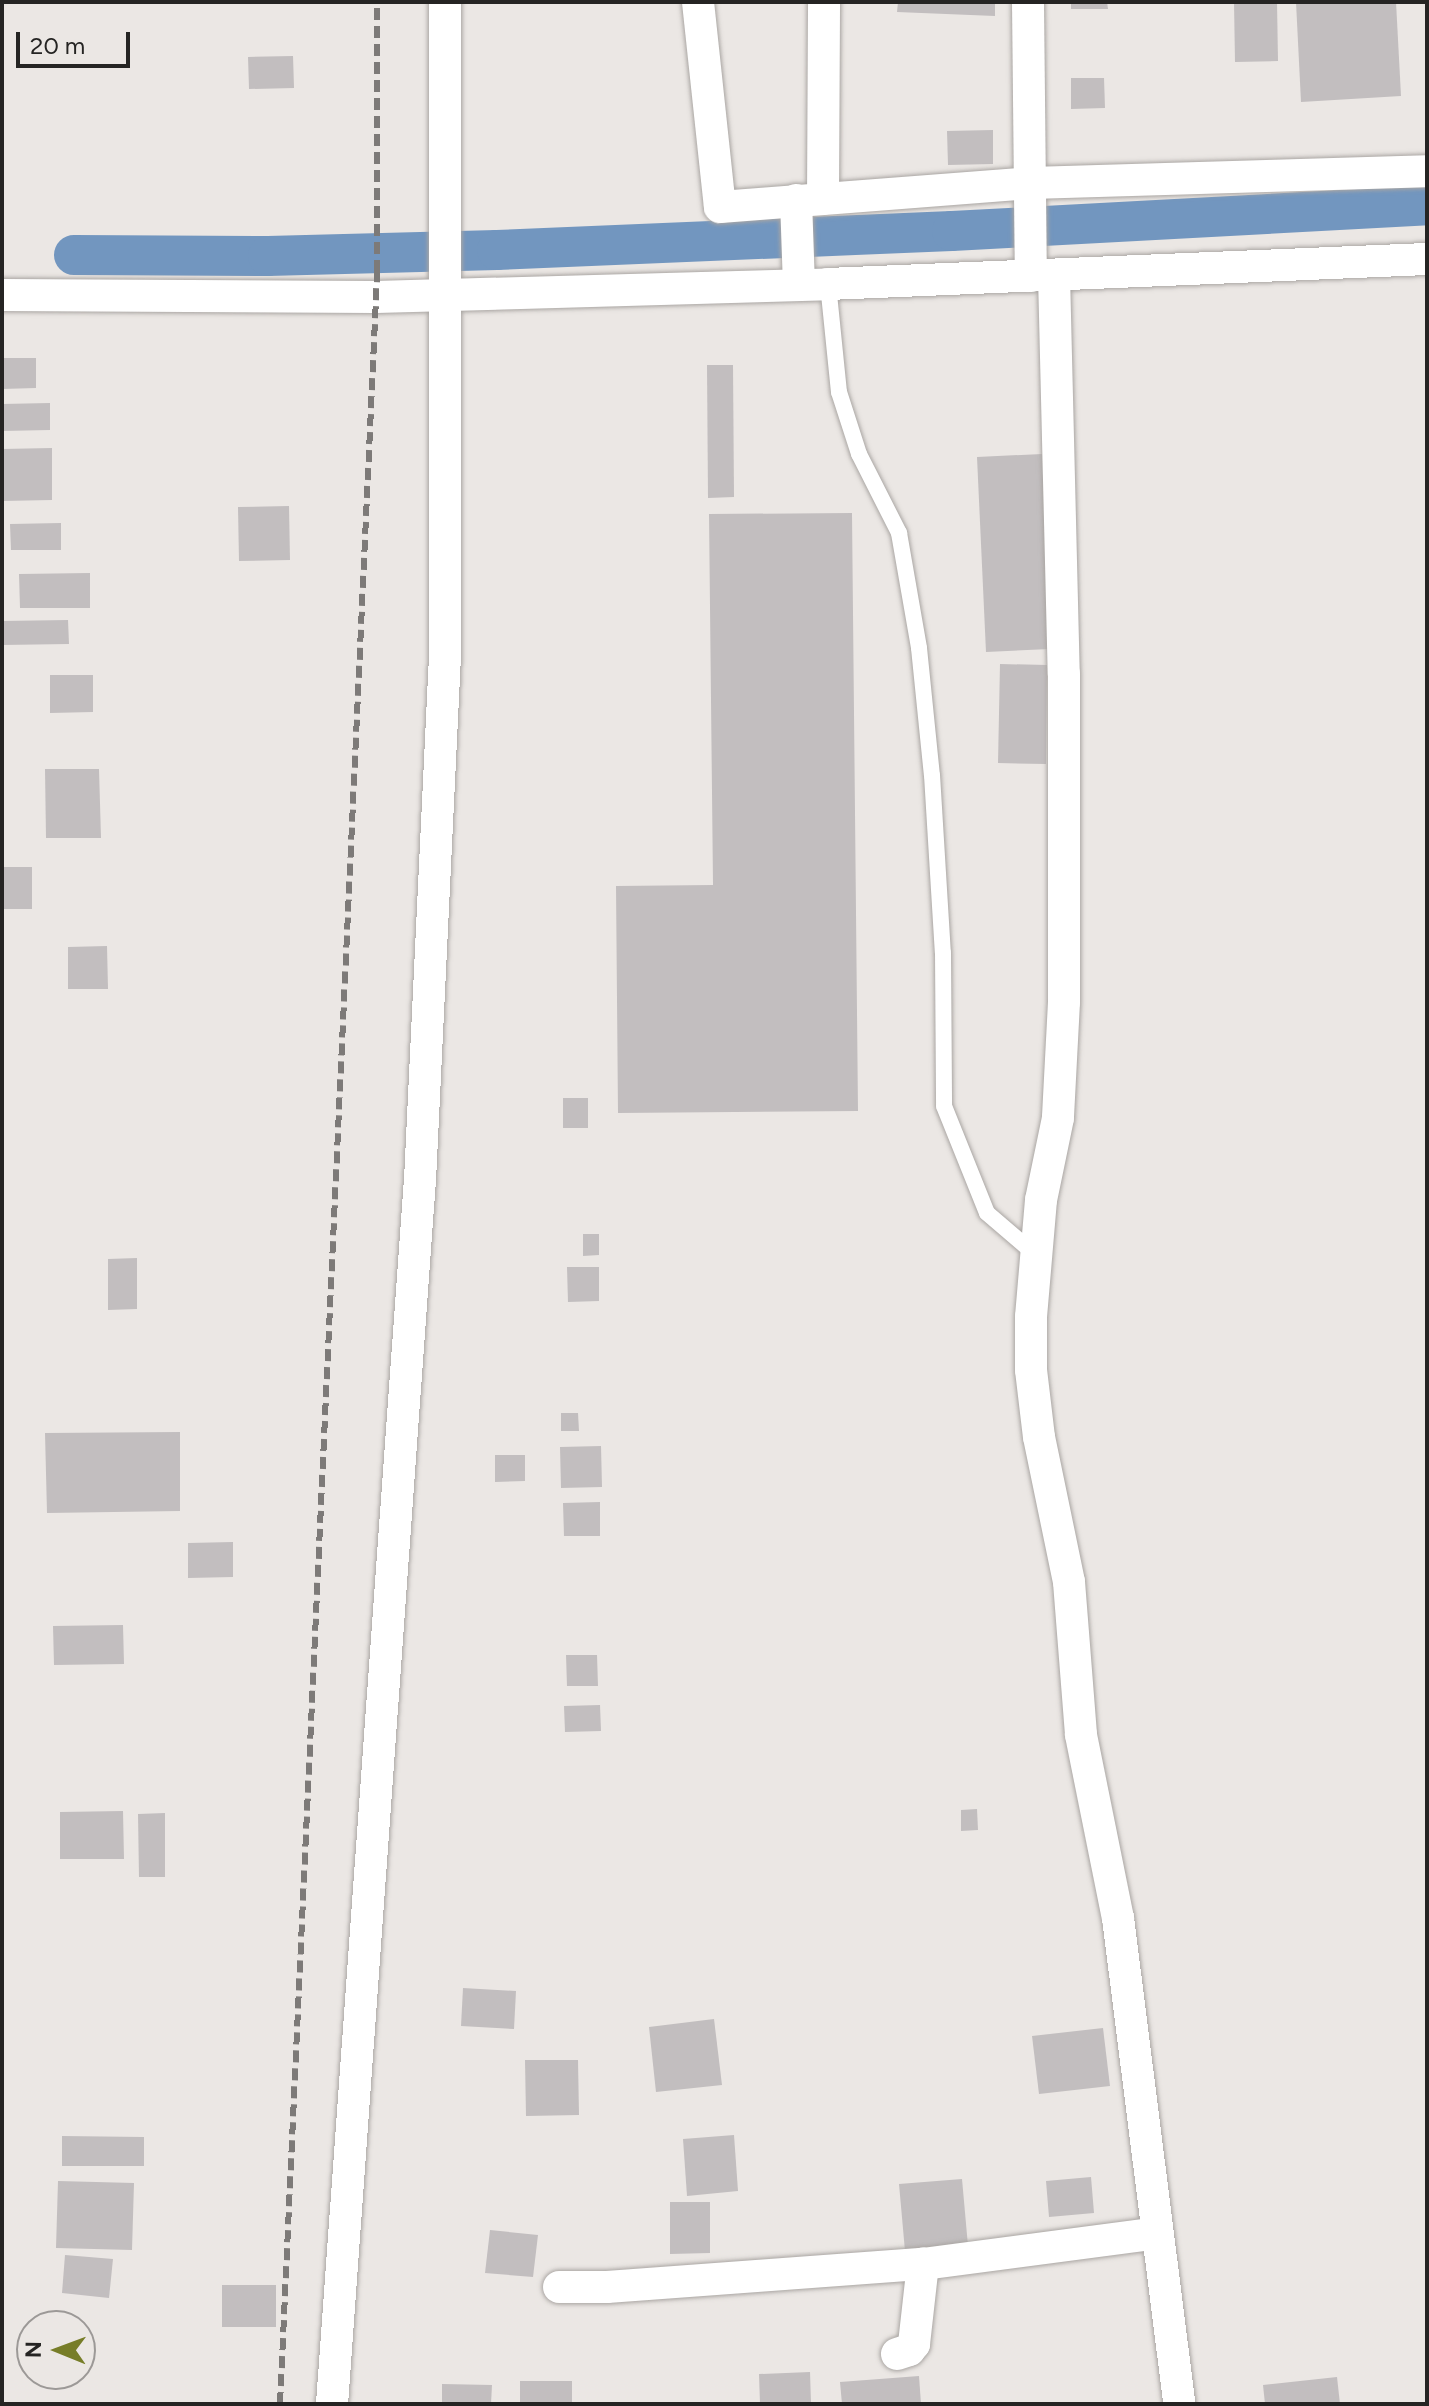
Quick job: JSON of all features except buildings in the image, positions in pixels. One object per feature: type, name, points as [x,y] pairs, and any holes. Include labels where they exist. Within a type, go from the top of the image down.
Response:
[{"type":"street","points":[[332,2404],[420,1180],[445,656],[445,2]]},
{"type":"street","points":[[698,2],[720,207],[805,208],[1031,192],[1427,171]]},
{"type":"street","points":[[808,279],[805,208],[824,2]]},
{"type":"street","points":[[1028,2],[1031,192],[1039,271],[1064,674],[1064,1002],[1058,1118],[1041,1200],[1036,1255],[1031,1317],[1032,1384],[1039,1437],[1069,1582],[1081,1735],[1118,1918],[1179,2404]]},
{"type":"street","points":[[2,295],[376,297],[446,285],[808,279],[1427,259]]},
{"type":"street","points":[[559,2287],[666,2283],[923,2264],[1157,2233]]},
{"type":"street","points":[[897,2354],[909,2350],[914,2344],[923,2264]]},
{"type":"lane","points":[[808,279],[859,454],[899,533],[919,648],[932,775],[942,938],[944,1106],[987,1213],[1036,1255]]},
{"type":"waterway","points":[[74,255],[268,256],[497,250],[952,231],[1427,205]]},
{"type":"railway","points":[[280,2404],[377,272],[377,2]]}]
